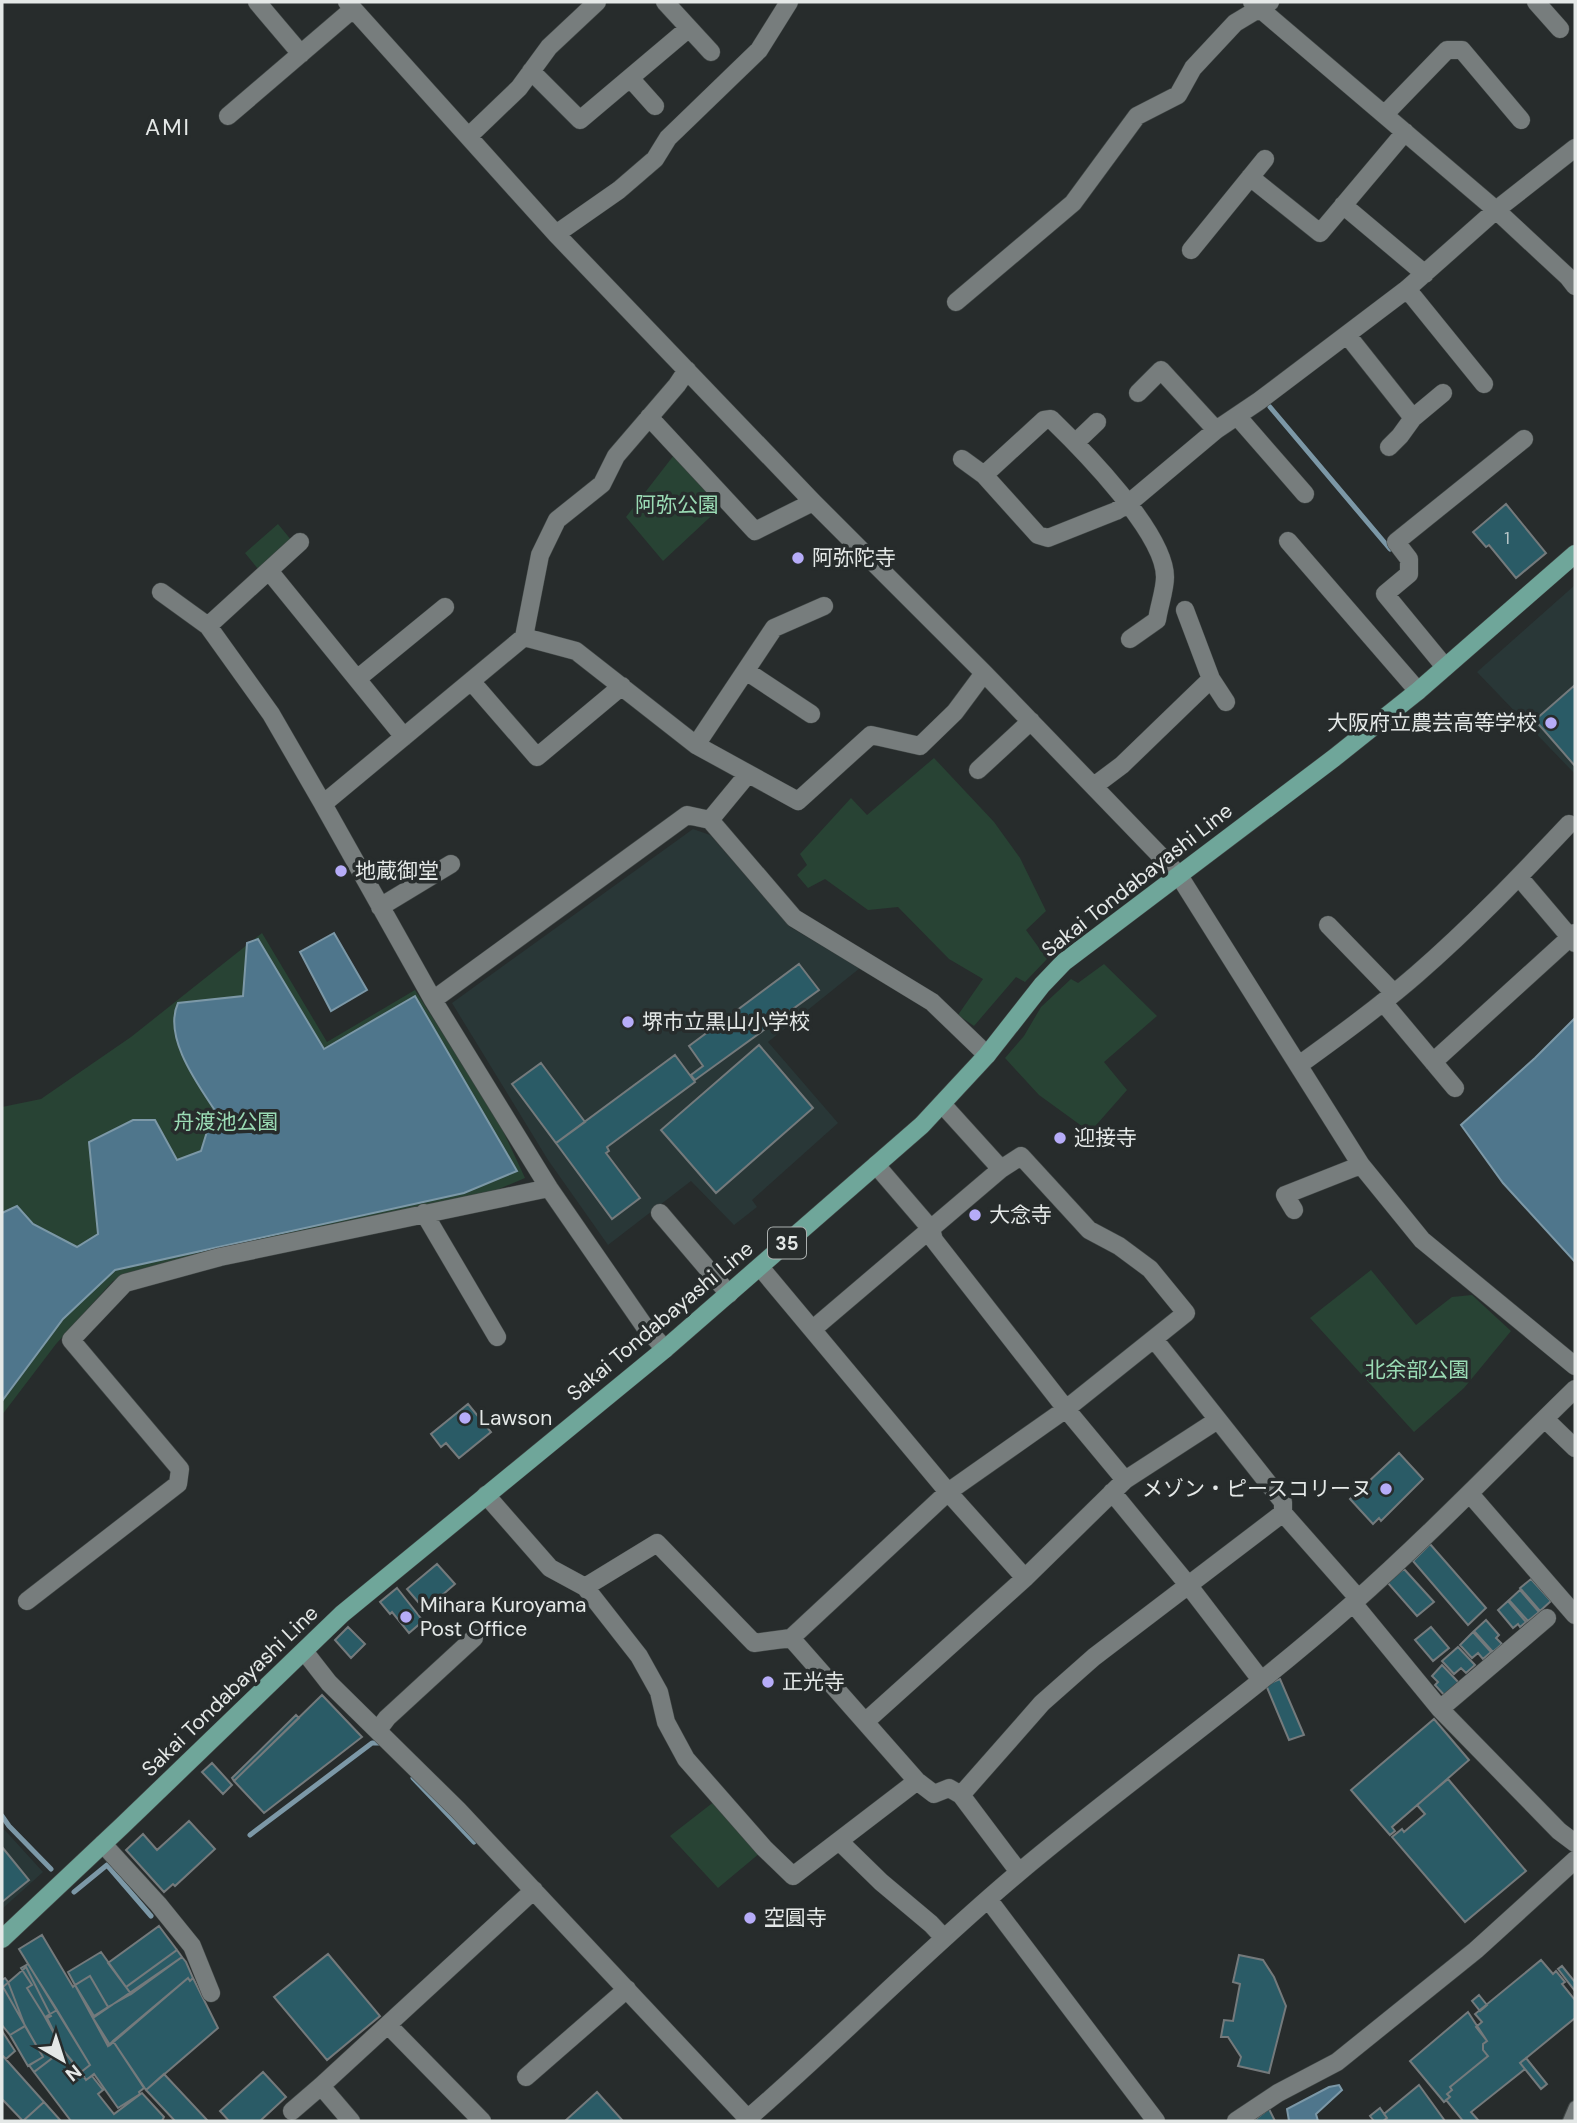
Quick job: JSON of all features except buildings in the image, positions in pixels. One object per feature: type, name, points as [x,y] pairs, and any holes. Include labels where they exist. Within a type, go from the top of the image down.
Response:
[{"type":"main road","name":"Sakai Tondabayashi Line","points":[[2,1939],[353,1605],[665,1349],[943,1105],[1064,962],[1334,758],[1418,691],[1575,554]]},
{"type":"street","points":[[257,2],[301,54]]},
{"type":"street","points":[[468,136],[519,88],[549,47],[597,2]]},
{"type":"street","points":[[665,2],[711,52]]},
{"type":"street","points":[[1536,2],[1560,30]]},
{"type":"street","points":[[556,234],[619,190],[656,159],[668,138],[759,50],[785,4]]},
{"type":"street","points":[[956,302],[1073,203],[1138,116],[1178,95],[1193,68],[1235,23],[1261,4],[1496,210],[1575,286]]},
{"type":"street","points":[[228,117],[301,54],[350,5],[556,234],[813,502],[984,673],[1178,874],[1361,1165],[1422,1240],[1575,1366]]},
{"type":"street","points":[[531,71],[580,120],[689,28]]},
{"type":"street","points":[[1385,114],[1447,50],[1462,50],[1521,120]]},
{"type":"street","points":[[630,78],[655,106]]},
{"type":"street","points":[[1250,177],[1320,233],[1405,131]]},
{"type":"street","points":[[961,459],[984,475],[1038,535],[1048,538],[1116,511],[1216,430],[1314,358],[1348,337],[1425,274],[1496,210],[1575,148]]},
{"type":"street","points":[[1191,250],[1265,159]]},
{"type":"street","points":[[1343,205],[1425,274]]},
{"type":"street","points":[[1407,289],[1484,384]]},
{"type":"street","points":[[1348,337],[1413,418]]},
{"type":"street","points":[[324,804],[524,637],[540,555],[557,520],[602,484],[615,456],[687,370]]},
{"type":"street","points":[[1138,393],[1161,370],[1216,430]]},
{"type":"street","points":[[1389,447],[1413,418],[1443,393]]},
{"type":"street","points":[[1237,416],[1304,494]]},
{"type":"street","points":[[649,417],[755,531],[813,502]]},
{"type":"street","points":[[984,475],[1044,420],[1051,419],[1129,503],[1158,552],[1165,575],[1157,620],[1130,639]]},
{"type":"street","points":[[1075,443],[1097,422]]},
{"type":"street","points":[[1445,667],[1385,594],[1409,574],[1409,559],[1396,542],[1524,439]]},
{"type":"street","points":[[1287,541],[1418,691]]},
{"type":"street","points":[[208,626],[300,542]]},
{"type":"street","points":[[270,572],[404,737]]},
{"type":"street","points":[[161,592],[208,626],[271,714],[433,1000],[548,1188],[645,1327],[665,1349]]},
{"type":"street","points":[[696,745],[774,628],[824,606]]},
{"type":"street","points":[[357,679],[446,607]]},
{"type":"street","points":[[1185,610],[1211,679],[1226,702]]},
{"type":"street","points":[[524,637],[576,651],[696,745],[798,801],[872,735],[920,746],[955,712],[984,673]]},
{"type":"street","points":[[746,671],[811,714]]},
{"type":"street","points":[[1094,786],[1122,765],[1211,679]]},
{"type":"street","points":[[471,681],[537,757],[622,686]]},
{"type":"street","points":[[978,770],[1031,721]]},
{"type":"street","points":[[710,820],[748,774]]},
{"type":"street","points":[[433,1000],[687,815],[710,820],[794,918],[932,1002],[987,1055]]},
{"type":"street","points":[[1299,1065],[1388,997],[1472,924],[1569,824]]},
{"type":"street","points":[[380,907],[451,864]]},
{"type":"street","points":[[1433,1062],[1574,938],[1519,877]]},
{"type":"street","points":[[1328,925],[1388,997],[1433,1062],[1455,1088]]},
{"type":"street","points":[[943,1105],[1001,1170]]},
{"type":"street","points":[[585,1587],[657,1542],[754,1643],[791,1638],[948,1492],[1066,1409],[1186,1313],[1150,1269],[1119,1246],[1089,1230],[1021,1156],[813,1329]]},
{"type":"street","points":[[876,1165],[931,1229],[934,1240],[1066,1409],[1189,1586],[1261,1680]]},
{"type":"street","points":[[1294,1210],[1285,1195],[1361,1165]]},
{"type":"street","points":[[27,1601],[178,1484],[180,1469],[71,1340],[125,1283],[220,1258],[548,1188]]},
{"type":"street","points":[[424,1213],[497,1337]]},
{"type":"street","points":[[660,1213],[678,1245],[729,1294]]},
{"type":"street","points":[[760,1267],[948,1492],[1025,1578]]},
{"type":"street","points":[[1154,1339],[1216,1421],[1283,1502],[1283,1513],[1440,1709],[1559,1831],[1575,1843]]},
{"type":"street","points":[[304,1651],[329,1683],[534,1890],[748,2120],[943,1937],[1019,1872],[1261,1680],[1355,1601],[1470,1494],[1575,1389]]},
{"type":"street","points":[[1545,1419],[1575,1448]]},
{"type":"street","points":[[865,1722],[1025,1578],[1118,1486],[1216,1421]]},
{"type":"street","points":[[1470,1494],[1575,1615]]},
{"type":"street","points":[[486,1495],[550,1568],[585,1587],[639,1656],[659,1692],[666,1722],[686,1759],[764,1848],[793,1876],[917,1781]]},
{"type":"street","points":[[961,1795],[1042,1703],[1094,1657],[1283,1513]]},
{"type":"street","points":[[1440,1709],[1547,1618]]},
{"type":"street","points":[[791,1638],[917,1781],[934,1794],[949,1788],[961,1795],[1019,1872]]},
{"type":"street","points":[[378,1730],[387,1718],[474,1639]]},
{"type":"street","points":[[840,1842],[943,1937]]},
{"type":"street","points":[[103,1844],[192,1946],[211,1993]]},
{"type":"street","points":[[1236,2121],[1278,2093],[1337,2062],[1476,1950],[1575,1860]]},
{"type":"street","points":[[292,2111],[534,1890]]},
{"type":"street","points":[[988,1899],[1156,2121]]},
{"type":"street","points":[[526,2077],[627,1989]]},
{"type":"street","points":[[388,2025],[482,2121]]},
{"type":"street","points":[[321,2086],[351,2121]]},
{"type":"street","points":[[1569,2121],[1575,2107]]},
{"type":"shaded area","name":"大阪府立農芸高等学校","points":[[1575,585],[1575,774],[1477,672]]},
{"type":"shaded area","name":"堺市立黒山小学校","points":[[693,829],[710,835],[790,927],[860,968],[768,1042],[838,1123],[752,1200],[757,1207],[734,1225],[691,1181],[608,1245],[548,1160],[452,1003]]},
{"type":"shaded area","points":[[2,1827],[43,1872],[2,1909]]},
{"type":"green space","name":"阿弥公園","points":[[674,455],[722,506],[663,561],[626,517]]},
{"type":"green space","points":[[278,524],[292,541],[258,569],[245,553]]},
{"type":"green space","points":[[934,758],[994,822],[1020,858],[1046,911],[1026,930],[1047,959],[1025,982],[1016,977],[974,1026],[958,1015],[983,979],[949,959],[898,907],[868,910],[825,879],[808,888],[797,875],[807,865],[800,854],[851,798],[867,815]]},
{"type":"green space","name":"舟渡池公園","points":[[262,933],[327,1042],[415,990],[498,1120],[525,1178],[492,1192],[153,1269],[113,1281],[56,1344],[2,1415],[2,1107],[41,1099],[131,1037]]},
{"type":"green space","points":[[1104,964],[1157,1016],[1104,1062],[1127,1090],[1090,1132],[1039,1095],[1005,1058],[1024,1036],[1041,1007],[1071,979],[1078,983]]},
{"type":"green space","name":"北余部公園","points":[[1371,1270],[1416,1325],[1452,1297],[1472,1295],[1511,1331],[1464,1388],[1414,1432],[1310,1318]]},
{"type":"green space","points":[[715,1801],[760,1853],[718,1888],[670,1836]]},
{"type":"water","points":[[334,933],[367,990],[331,1011],[300,952]]},
{"type":"water","name":"舟渡池公園","points":[[258,939],[324,1049],[415,996],[517,1171],[464,1193],[115,1270],[63,1319],[2,1401],[2,1213],[17,1206],[33,1224],[77,1247],[98,1234],[89,1142],[133,1120],[155,1120],[177,1160],[201,1151],[214,1109],[178,1044],[175,1016],[178,1003],[243,996],[247,943]]},
{"type":"water","points":[[1575,1018],[1575,1262],[1503,1183],[1461,1125]]},
{"type":"water","points":[[1339,2085],[1342,2090],[1316,2114],[1318,2121],[1289,2121],[1287,2109],[1329,2087]]},
{"type":"waterway","points":[[1270,407],[1390,549]]},
{"type":"waterway","points":[[250,1835],[372,1743],[380,1743]]},
{"type":"waterway","points":[[413,1778],[474,1842]]},
{"type":"waterway","points":[[2,1816],[51,1869]]},
{"type":"waterway","points":[[74,1892],[107,1865],[151,1916]]},
{"type":"place","name":"阿弥陀寺","points":[[798,558]]},
{"type":"place","name":"大阪府立農芸高等学校","points":[[1551,723]]},
{"type":"place","name":"地蔵御堂","points":[[341,871]]},
{"type":"place","name":"堺市立黒山小学校","points":[[628,1022]]},
{"type":"place","name":"迎接寺","points":[[1060,1138]]},
{"type":"place","name":"大念寺","points":[[975,1215]]},
{"type":"place","name":"Lawson","points":[[465,1418]]},
{"type":"place","name":"メゾン・ピースコリーヌ","points":[[1386,1489]]},
{"type":"place","name":"Mihara Kuroyama Post Office","points":[[406,1617]]},
{"type":"place","name":"正光寺","points":[[768,1682]]},
{"type":"place","name":"空圓寺","points":[[750,1918]]},
{"type":"district","name":"AMI","points":[[168,127]]}]
